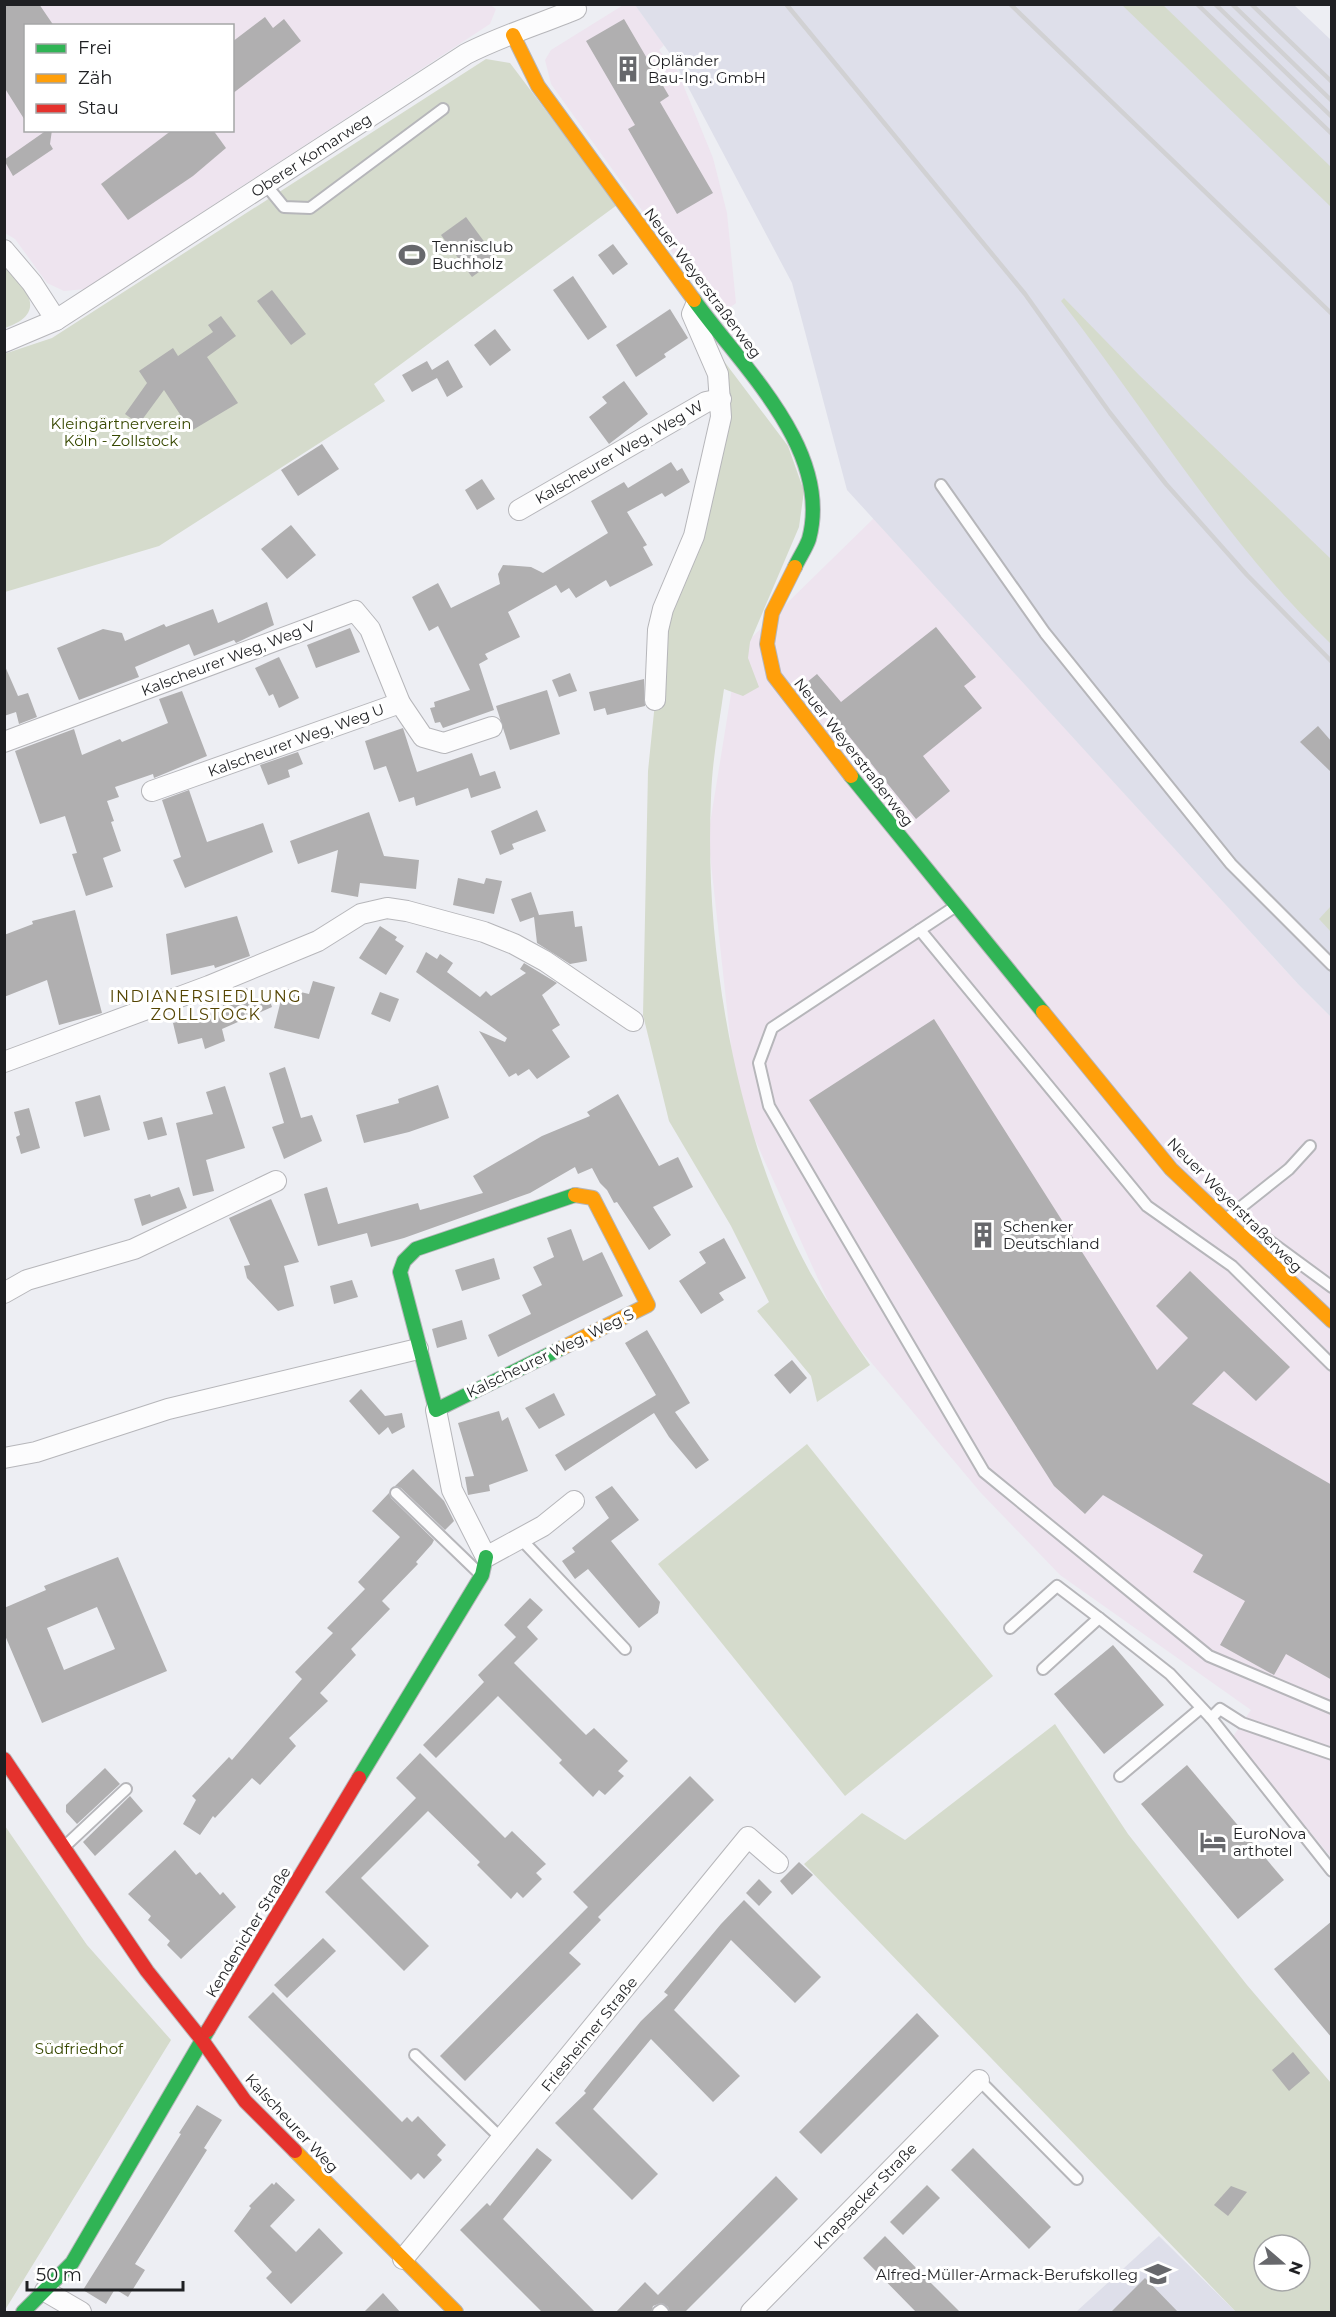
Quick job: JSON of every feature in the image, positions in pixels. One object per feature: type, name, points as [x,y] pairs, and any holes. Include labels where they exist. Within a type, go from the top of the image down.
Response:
[{"type":"street","name":"Oberer Komarweg","points":[[4,342],[56,320],[466,54],[490,42],[576,9]]},
{"type":"street","name":"Neuer Weyerstraßerweg","points":[[513,35],[538,86],[697,305],[778,410],[804,457],[813,499],[809,539],[772,613],[767,644],[774,676],[802,715],[1171,1169],[1332,1321]]},
{"type":"street","points":[[4,250],[32,283],[56,320]]},
{"type":"street","points":[[655,700],[658,630],[663,609],[694,536],[721,417],[718,374],[692,314],[697,305]]},
{"type":"street","name":"Kalscheurer Weg, Weg W","points":[[519,510],[706,402],[721,399]]},
{"type":"street","name":"Kalscheurer Weg, Weg V","points":[[4,742],[355,611],[370,628],[400,703]]},
{"type":"street","name":"Kalscheurer Weg, Weg U","points":[[152,791],[400,703],[423,737],[444,743],[492,727]]},
{"type":"street","points":[[4,1062],[209,986],[318,941],[361,914],[387,908],[407,911],[484,932],[514,944],[544,961],[633,1021]]},
{"type":"street","points":[[4,1293],[27,1280],[134,1249],[276,1181]]},
{"type":"street","name":"Kalscheurer Weg, Weg S","points":[[436,1410],[648,1305],[593,1198],[575,1196],[416,1249],[404,1262],[400,1272],[418,1349],[436,1410],[452,1490],[484,1566]]},
{"type":"street","points":[[4,1458],[36,1452],[168,1409],[418,1349]]},
{"type":"street","points":[[484,1566],[520,1538],[543,1526],[574,1501]]},
{"type":"street","name":"Kendenicher Straße","points":[[23,2313],[72,2263],[484,1566]]},
{"type":"street","name":"Kalscheurer Weg","points":[[4,1759],[13,1776],[147,1971],[202,2040],[245,2101],[293,2152],[456,2313]]},
{"type":"street","name":"Friesheimer Straße","points":[[403,2259],[748,1837],[778,1863]]},
{"type":"street","name":"Knapsacker Straße","points":[[751,2313],[979,2080]]},
{"type":"street","points":[[45,2291],[81,2313]]},
{"type":"lane","points":[[266,185],[284,207],[310,207],[443,109]]},
{"type":"lane","points":[[941,485],[1045,633],[1231,864],[1332,965]]},
{"type":"lane","points":[[956,906],[772,1028],[759,1063],[770,1106],[984,1472],[1209,1656],[1332,1708]]},
{"type":"lane","points":[[920,930],[1147,1206],[1232,1266],[1332,1365]]},
{"type":"lane","points":[[1225,1221],[1289,1169],[1310,1146]]},
{"type":"lane","points":[[1225,1221],[1260,1234],[1332,1287]]},
{"type":"lane","points":[[396,1493],[484,1566]]},
{"type":"lane","points":[[520,1538],[625,1649]]},
{"type":"lane","points":[[1010,1628],[1058,1586],[1170,1674],[1211,1718],[1332,1871]]},
{"type":"lane","points":[[1043,1669],[1099,1618]]},
{"type":"lane","points":[[1120,1776],[1201,1708]]},
{"type":"lane","points":[[1211,1718],[1220,1709],[1242,1723],[1332,1754]]},
{"type":"lane","points":[[62,1848],[126,1789]]},
{"type":"lane","points":[[415,2055],[502,2139]]},
{"type":"lane","points":[[979,2080],[1077,2179]]},
{"type":"lane","points":[[658,2313],[661,2310],[663,2313]]},
{"type":"shaded area","points":[[489,4],[496,9],[490,24],[85,289],[64,291],[47,283],[15,239],[5,233],[5,5]]},
{"type":"shaded area","points":[[625,4],[635,5],[664,45],[659,50],[666,59],[671,55],[713,158],[727,213],[736,303],[718,316],[551,84],[545,60],[551,50]]},
{"type":"shaded area","points":[[635,5],[1294,5],[1331,40],[1331,1017],[1298,984],[847,490],[792,283],[671,55]]},
{"type":"shaded area","points":[[874,518],[1298,984],[1331,1017],[1331,1857],[1232,1738],[1251,1710],[1060,1575],[981,1493],[838,1323],[737,1100],[708,836],[738,651]]},
{"type":"shaded area","name":"Alfred-Müller-Armack-Berufskolleg","points":[[1159,2236],[1236,2312],[1076,2312]]},
{"type":"green space","points":[[1122,5],[1163,5],[1331,167],[1331,207]]},
{"type":"green space","name":"Kleingärtnerverein Köln - Zollstock","points":[[486,59],[510,63],[617,205],[374,384],[385,401],[159,546],[5,592],[4,354],[52,338]]},
{"type":"green space","points":[[4,262],[25,290],[30,307],[27,315],[19,322],[5,328]]},
{"type":"green space","points":[[1064,298],[1139,375],[1331,559],[1331,644],[1257,564],[1223,521],[1061,301]]},
{"type":"green space","points":[[711,344],[788,446],[804,491],[799,527],[750,642],[748,658],[759,687],[743,696],[724,689],[713,770],[710,857],[713,918],[730,1042],[763,1164],[785,1221],[811,1274],[870,1365],[817,1402],[811,1376],[757,1311],[769,1302],[731,1226],[669,1121],[643,1015],[648,771],[663,624],[709,512],[726,439],[728,385]]},
{"type":"green space","points":[[1331,906],[1331,932],[1319,919]]},
{"type":"green space","points":[[807,1444],[993,1676],[845,1796],[658,1564]]},
{"type":"green space","points":[[1055,1724],[1128,1834],[1247,1985],[1331,2083],[1331,2312],[1236,2312],[804,1864],[862,1813],[905,1840]]},
{"type":"green space","name":"Südfriedhof","points":[[5,1826],[87,1945],[171,2040],[5,2310]]},
{"type":"building","points":[[4,4],[39,4],[53,24],[24,24],[24,119],[4,87]]},
{"type":"building","points":[[265,17],[273,28],[284,19],[301,41],[234,92],[234,40]]},
{"type":"building","points":[[624,19],[669,96],[660,102],[713,193],[677,214],[628,129],[635,125],[586,41]]},
{"type":"building","points":[[44,132],[52,132],[50,144],[53,149],[13,176],[4,160]]},
{"type":"building","points":[[169,132],[214,132],[226,148],[193,176],[128,220],[101,184]]},
{"type":"building","points":[[466,217],[497,259],[472,277],[441,235]]},
{"type":"building","points":[[613,244],[628,264],[613,275],[598,255]]},
{"type":"building","points":[[573,276],[607,327],[588,340],[553,290]]},
{"type":"building","points":[[272,290],[306,334],[291,345],[257,301]]},
{"type":"building","points":[[670,309],[688,338],[664,354],[666,357],[636,377],[616,345]]},
{"type":"building","points":[[221,316],[236,336],[207,357],[238,403],[191,431],[164,390],[139,424],[125,414],[147,383],[139,371],[173,348],[178,356],[213,332],[208,325]]},
{"type":"building","points":[[495,329],[511,350],[490,366],[474,345]]},
{"type":"building","points":[[448,360],[463,387],[447,397],[437,378],[412,392],[402,375],[427,361],[432,370]]},
{"type":"building","points":[[624,381],[648,414],[609,444],[589,417],[607,403],[602,397]]},
{"type":"building","points":[[322,444],[339,469],[298,496],[281,470]]},
{"type":"building","points":[[671,462],[677,471],[682,468],[690,482],[665,497],[662,493],[627,512],[647,545],[643,547],[653,565],[610,587],[606,580],[576,598],[569,588],[561,593],[556,585],[508,612],[520,637],[485,654],[488,659],[479,664],[494,710],[443,728],[440,722],[435,723],[430,708],[435,707],[434,702],[470,690],[438,626],[429,631],[412,597],[438,583],[451,608],[500,584],[498,574],[503,565],[531,567],[543,573],[608,533],[591,501],[624,482],[628,488]]},
{"type":"building","points":[[482,479],[495,499],[477,510],[465,490]]},
{"type":"building","points":[[291,525],[316,555],[287,579],[261,549]]},
{"type":"building","points":[[267,602],[274,625],[236,643],[234,640],[194,656],[189,644],[135,667],[139,677],[79,700],[57,648],[103,629],[122,633],[125,641],[164,624],[166,627],[213,609],[218,623]]},
{"type":"building","points":[[936,627],[976,677],[964,686],[982,708],[923,756],[950,791],[916,819],[806,683],[817,674],[841,702]]},
{"type":"building","points":[[350,628],[360,652],[316,668],[307,645]]},
{"type":"building","points":[[279,657],[299,698],[279,708],[273,694],[269,696],[255,668]]},
{"type":"building","points":[[4,664],[18,696],[28,693],[37,717],[19,724],[16,712],[4,716]]},
{"type":"building","points":[[570,673],[577,691],[559,697],[552,680]]},
{"type":"building","points":[[644,679],[645,706],[607,715],[605,708],[594,711],[589,692]]},
{"type":"building","points":[[547,690],[560,734],[510,750],[496,706]]},
{"type":"building","points":[[182,691],[207,756],[154,778],[153,774],[115,787],[119,797],[107,801],[114,821],[111,822],[121,851],[103,858],[113,887],[86,896],[72,854],[77,853],[65,816],[40,824],[15,751],[74,729],[82,755],[120,739],[122,742],[168,723],[159,699]]},
{"type":"building","points":[[1318,726],[1332,742],[1332,773],[1300,742]]},
{"type":"building","points":[[403,728],[417,772],[472,753],[480,776],[495,771],[501,788],[471,798],[468,788],[416,806],[414,797],[399,802],[386,766],[374,770],[365,741]]},
{"type":"building","points":[[298,752],[303,764],[288,770],[290,777],[268,785],[260,765]]},
{"type":"building","points":[[189,790],[207,842],[263,823],[273,852],[185,888],[173,860],[181,857],[162,800]]},
{"type":"building","points":[[537,810],[546,831],[512,844],[514,849],[500,855],[491,831]]},
{"type":"building","points":[[369,812],[384,856],[419,860],[416,889],[360,883],[358,897],[331,892],[338,850],[298,864],[290,841]]},
{"type":"building","points":[[458,878],[484,884],[486,878],[502,881],[494,914],[453,905]]},
{"type":"building","points":[[531,892],[539,915],[573,911],[575,927],[582,926],[587,961],[570,964],[537,943],[534,917],[520,922],[511,899]]},
{"type":"building","points":[[75,910],[102,1013],[59,1025],[47,980],[4,997],[4,935],[33,924],[32,921]]},
{"type":"building","points":[[237,916],[250,956],[215,968],[214,965],[171,975],[166,934]]},
{"type":"building","points":[[380,926],[397,937],[395,940],[404,946],[386,975],[359,958]]},
{"type":"building","points":[[426,952],[437,959],[440,954],[453,963],[447,972],[480,997],[486,991],[491,996],[526,973],[520,969],[524,963],[557,983],[542,995],[560,1025],[552,1030],[570,1057],[537,1079],[529,1069],[518,1076],[516,1073],[509,1077],[479,1031],[505,1042],[507,1038],[416,972]]},
{"type":"building","points":[[313,981],[335,987],[319,1039],[274,1028],[284,988],[309,994]]},
{"type":"building","points":[[247,988],[253,1002],[269,998],[272,1007],[222,1029],[225,1041],[205,1049],[202,1038],[178,1044],[173,1023],[225,1010],[221,1001]]},
{"type":"building","points":[[380,992],[399,999],[390,1022],[371,1014]]},
{"type":"building","name":"Schenker Deutschland","points":[[934,1019],[1157,1370],[1188,1338],[1156,1306],[1190,1271],[1290,1367],[1256,1401],[1224,1371],[1192,1404],[1332,1485],[1332,1680],[1286,1654],[1274,1675],[1220,1645],[1245,1601],[1193,1572],[1203,1555],[1103,1495],[1085,1514],[1054,1486],[809,1100]]},
{"type":"building","points":[[285,1067],[301,1118],[312,1115],[322,1141],[284,1159],[272,1127],[284,1123],[269,1073]]},
{"type":"building","points":[[438,1085],[449,1118],[409,1132],[364,1143],[356,1115],[399,1103],[398,1099]]},
{"type":"building","points":[[225,1086],[245,1148],[206,1160],[214,1191],[193,1196],[176,1123],[213,1114],[206,1092]]},
{"type":"building","points":[[618,1094],[659,1166],[678,1157],[693,1187],[653,1207],[671,1235],[649,1250],[617,1202],[614,1203],[600,1183],[592,1168],[578,1174],[575,1167],[530,1193],[404,1238],[371,1247],[367,1233],[318,1246],[304,1194],[327,1187],[338,1224],[418,1203],[420,1210],[483,1193],[473,1176],[542,1136],[590,1116],[587,1112]]},
{"type":"building","points":[[100,1095],[110,1130],[84,1137],[75,1102]]},
{"type":"building","points":[[29,1108],[40,1148],[21,1154],[16,1137],[20,1135],[14,1112]]},
{"type":"building","points":[[162,1117],[167,1135],[148,1140],[143,1122]]},
{"type":"building","points":[[179,1187],[187,1208],[142,1226],[134,1199],[150,1194],[151,1197]]},
{"type":"building","points":[[271,1199],[299,1262],[284,1266],[294,1306],[278,1311],[247,1278],[244,1266],[250,1265],[229,1218]]},
{"type":"building","points":[[571,1229],[583,1261],[602,1252],[623,1296],[498,1357],[488,1335],[531,1314],[522,1295],[542,1285],[533,1267],[554,1257],[547,1238]]},
{"type":"building","points":[[724,1238],[746,1278],[719,1293],[724,1300],[701,1314],[679,1281],[706,1263],[699,1252]]},
{"type":"building","points":[[494,1258],[500,1279],[462,1291],[455,1270]]},
{"type":"building","points":[[352,1280],[358,1297],[334,1304],[330,1286]]},
{"type":"building","points":[[462,1320],[467,1339],[437,1348],[432,1329]]},
{"type":"building","points":[[647,1330],[690,1403],[675,1412],[709,1460],[696,1469],[669,1437],[654,1413],[565,1471],[555,1455],[656,1395],[625,1343]]},
{"type":"building","points":[[792,1360],[807,1378],[790,1394],[774,1375]]},
{"type":"building","points":[[361,1389],[385,1416],[402,1413],[405,1427],[392,1434],[388,1427],[379,1435],[349,1401]]},
{"type":"building","points":[[554,1393],[565,1415],[539,1429],[525,1408]]},
{"type":"building","points":[[499,1411],[502,1421],[508,1417],[528,1471],[489,1485],[490,1491],[468,1495],[465,1477],[474,1476],[458,1423]]},
{"type":"building","points":[[413,1469],[444,1501],[454,1521],[445,1530],[401,1488],[395,1486]]},
{"type":"building","points":[[612,1486],[639,1520],[611,1541],[660,1602],[658,1613],[639,1628],[588,1569],[575,1579],[562,1561],[575,1552],[572,1548],[609,1518],[595,1497]]},
{"type":"building","points":[[389,1493],[391,1498],[434,1540],[432,1544],[416,1562],[418,1564],[382,1601],[390,1609],[351,1649],[356,1655],[320,1693],[328,1701],[289,1738],[296,1746],[260,1785],[252,1778],[215,1818],[213,1816],[200,1835],[183,1824],[196,1800],[192,1796],[229,1757],[232,1760],[302,1679],[295,1672],[333,1633],[327,1628],[365,1589],[358,1582],[400,1537],[372,1511]]},
{"type":"building","points":[[118,1557],[167,1671],[42,1723],[4,1633],[4,1608],[46,1590],[44,1586]],"holes":[[[97,1607],[115,1649],[64,1670],[47,1628]]]},
{"type":"building","points":[[530,1598],[543,1610],[527,1627],[538,1639],[514,1663],[586,1735],[594,1728],[628,1761],[618,1771],[624,1776],[605,1795],[599,1790],[593,1797],[559,1763],[562,1760],[498,1696],[436,1758],[423,1745],[484,1682],[478,1675],[516,1637],[504,1625]]},
{"type":"building","points":[[1113,1645],[1164,1705],[1104,1754],[1054,1694]]},
{"type":"building","points":[[420,1753],[505,1838],[512,1831],[546,1864],[536,1873],[542,1879],[523,1898],[517,1892],[511,1899],[477,1865],[480,1862],[428,1811],[361,1878],[429,1946],[404,1971],[325,1892],[416,1798],[396,1778]]},
{"type":"building","name":"EuroNova arthotel","points":[[1187,1765],[1284,1880],[1238,1919],[1141,1804]]},
{"type":"building","points":[[105,1768],[120,1784],[77,1824],[66,1812],[66,1805]]},
{"type":"building","points":[[690,1776],[714,1800],[598,1917],[601,1920],[569,1953],[581,1964],[465,2081],[440,2056],[588,1907],[573,1892]]},
{"type":"building","points":[[130,1796],[143,1811],[95,1856],[83,1842]]},
{"type":"building","points":[[175,1850],[196,1875],[200,1872],[220,1895],[223,1892],[236,1907],[181,1959],[167,1945],[170,1941],[148,1920],[151,1916],[128,1894]]},
{"type":"building","points":[[799,1862],[813,1875],[792,1895],[780,1881]]},
{"type":"building","points":[[759,1879],[772,1892],[759,1906],[746,1893]]},
{"type":"building","points":[[744,1900],[821,1977],[795,2003],[731,1940],[674,2010],[740,2076],[713,2102],[651,2039],[593,2109],[658,2174],[632,2200],[555,2123],[586,2093],[584,2091],[641,2021],[668,1995],[664,1992]]},
{"type":"building","points":[[1332,1921],[1332,2038],[1274,1969]]},
{"type":"building","points":[[323,1938],[336,1951],[287,1998],[274,1985]]},
{"type":"building","points":[[273,1992],[402,2122],[407,2117],[412,2122],[418,2116],[446,2145],[437,2155],[442,2160],[424,2179],[418,2173],[411,2180],[248,2017]]},
{"type":"building","points":[[917,2013],[939,2036],[821,2154],[799,2132]]},
{"type":"building","points":[[1293,2052],[1310,2073],[1289,2091],[1272,2070]]},
{"type":"building","points":[[197,2105],[222,2120],[204,2148],[207,2150],[135,2264],[145,2270],[128,2297],[115,2289],[106,2304],[83,2290]]},
{"type":"building","points":[[537,2148],[552,2160],[503,2219],[596,2313],[543,2313],[460,2230],[487,2203],[490,2206]]},
{"type":"building","points":[[973,2148],[1051,2227],[1029,2249],[951,2170]]},
{"type":"building","points":[[776,2176],[798,2199],[684,2313],[670,2313],[668,2307],[661,2303],[653,2306],[651,2313],[615,2313],[645,2282],[658,2295]]},
{"type":"building","points":[[276,2182],[295,2200],[270,2226],[296,2252],[319,2228],[343,2253],[291,2304],[266,2278],[272,2272],[234,2231],[251,2208],[249,2206],[272,2183],[274,2185]]},
{"type":"building","points":[[927,2185],[940,2198],[903,2235],[890,2222]]},
{"type":"building","points":[[1231,2186],[1247,2192],[1228,2216],[1214,2205]]},
{"type":"building","points":[[885,2236],[961,2313],[917,2313],[863,2258]]},
{"type":"building","points":[[1145,2278],[1179,2313],[1110,2313]]},
{"type":"building","points":[[383,2293],[401,2313],[363,2313]]},
{"type":"railway","points":[[786,4],[1025,294],[1110,413],[1166,484],[1247,575],[1332,662]]},
{"type":"railway","points":[[1010,4],[1332,314]]},
{"type":"railway","points":[[1197,4],[1332,134]]},
{"type":"railway","points":[[1215,4],[1332,117]]},
{"type":"railway","points":[[1232,4],[1332,101]]},
{"type":"railway","points":[[1251,4],[1332,82]]},
{"type":"traffic: fast","points":[[694,300],[778,411],[796,442],[808,473],[813,506],[809,539],[795,567]]},
{"type":"traffic: fast","points":[[851,776],[1043,1012]]},
{"type":"traffic: fast","points":[[562,1348],[436,1410],[400,1272],[404,1261],[416,1249],[575,1195]]},
{"type":"traffic: fast","points":[[359,1778],[482,1575],[486,1557]]},
{"type":"traffic: fast","points":[[23,2312],[72,2263],[208,2030]]},
{"type":"traffic: slow","points":[[513,35],[538,86],[694,300]]},
{"type":"traffic: slow","points":[[795,567],[772,613],[767,644],[774,676],[851,776]]},
{"type":"traffic: slow","points":[[1043,1012],[1171,1169],[1332,1321]]},
{"type":"traffic: slow","points":[[562,1348],[648,1305],[593,1198],[575,1195]]},
{"type":"traffic: slow","points":[[295,2151],[456,2312]]},
{"type":"traffic: jam","points":[[4,1759],[147,1971],[202,2040],[245,2101],[295,2151]]},
{"type":"traffic: jam","points":[[208,2030],[359,1778]]},
{"type":"place","name":"Opländer Bau-Ing. GmbH","points":[[628,69]]},
{"type":"place","name":"Tennisclub Buchholz","points":[[412,255]]},
{"type":"place","name":"Schenker Deutschland","points":[[983,1235]]},
{"type":"place","name":"EuroNova arthotel","points":[[1213,1842]]},
{"type":"place","name":"Alfred-Müller-Armack-Berufskolleg","points":[[1158,2274]]},
{"type":"district","name":"INDIANERSIEDLUNG ZOLLSTOCK","points":[[206,1005]]}]
